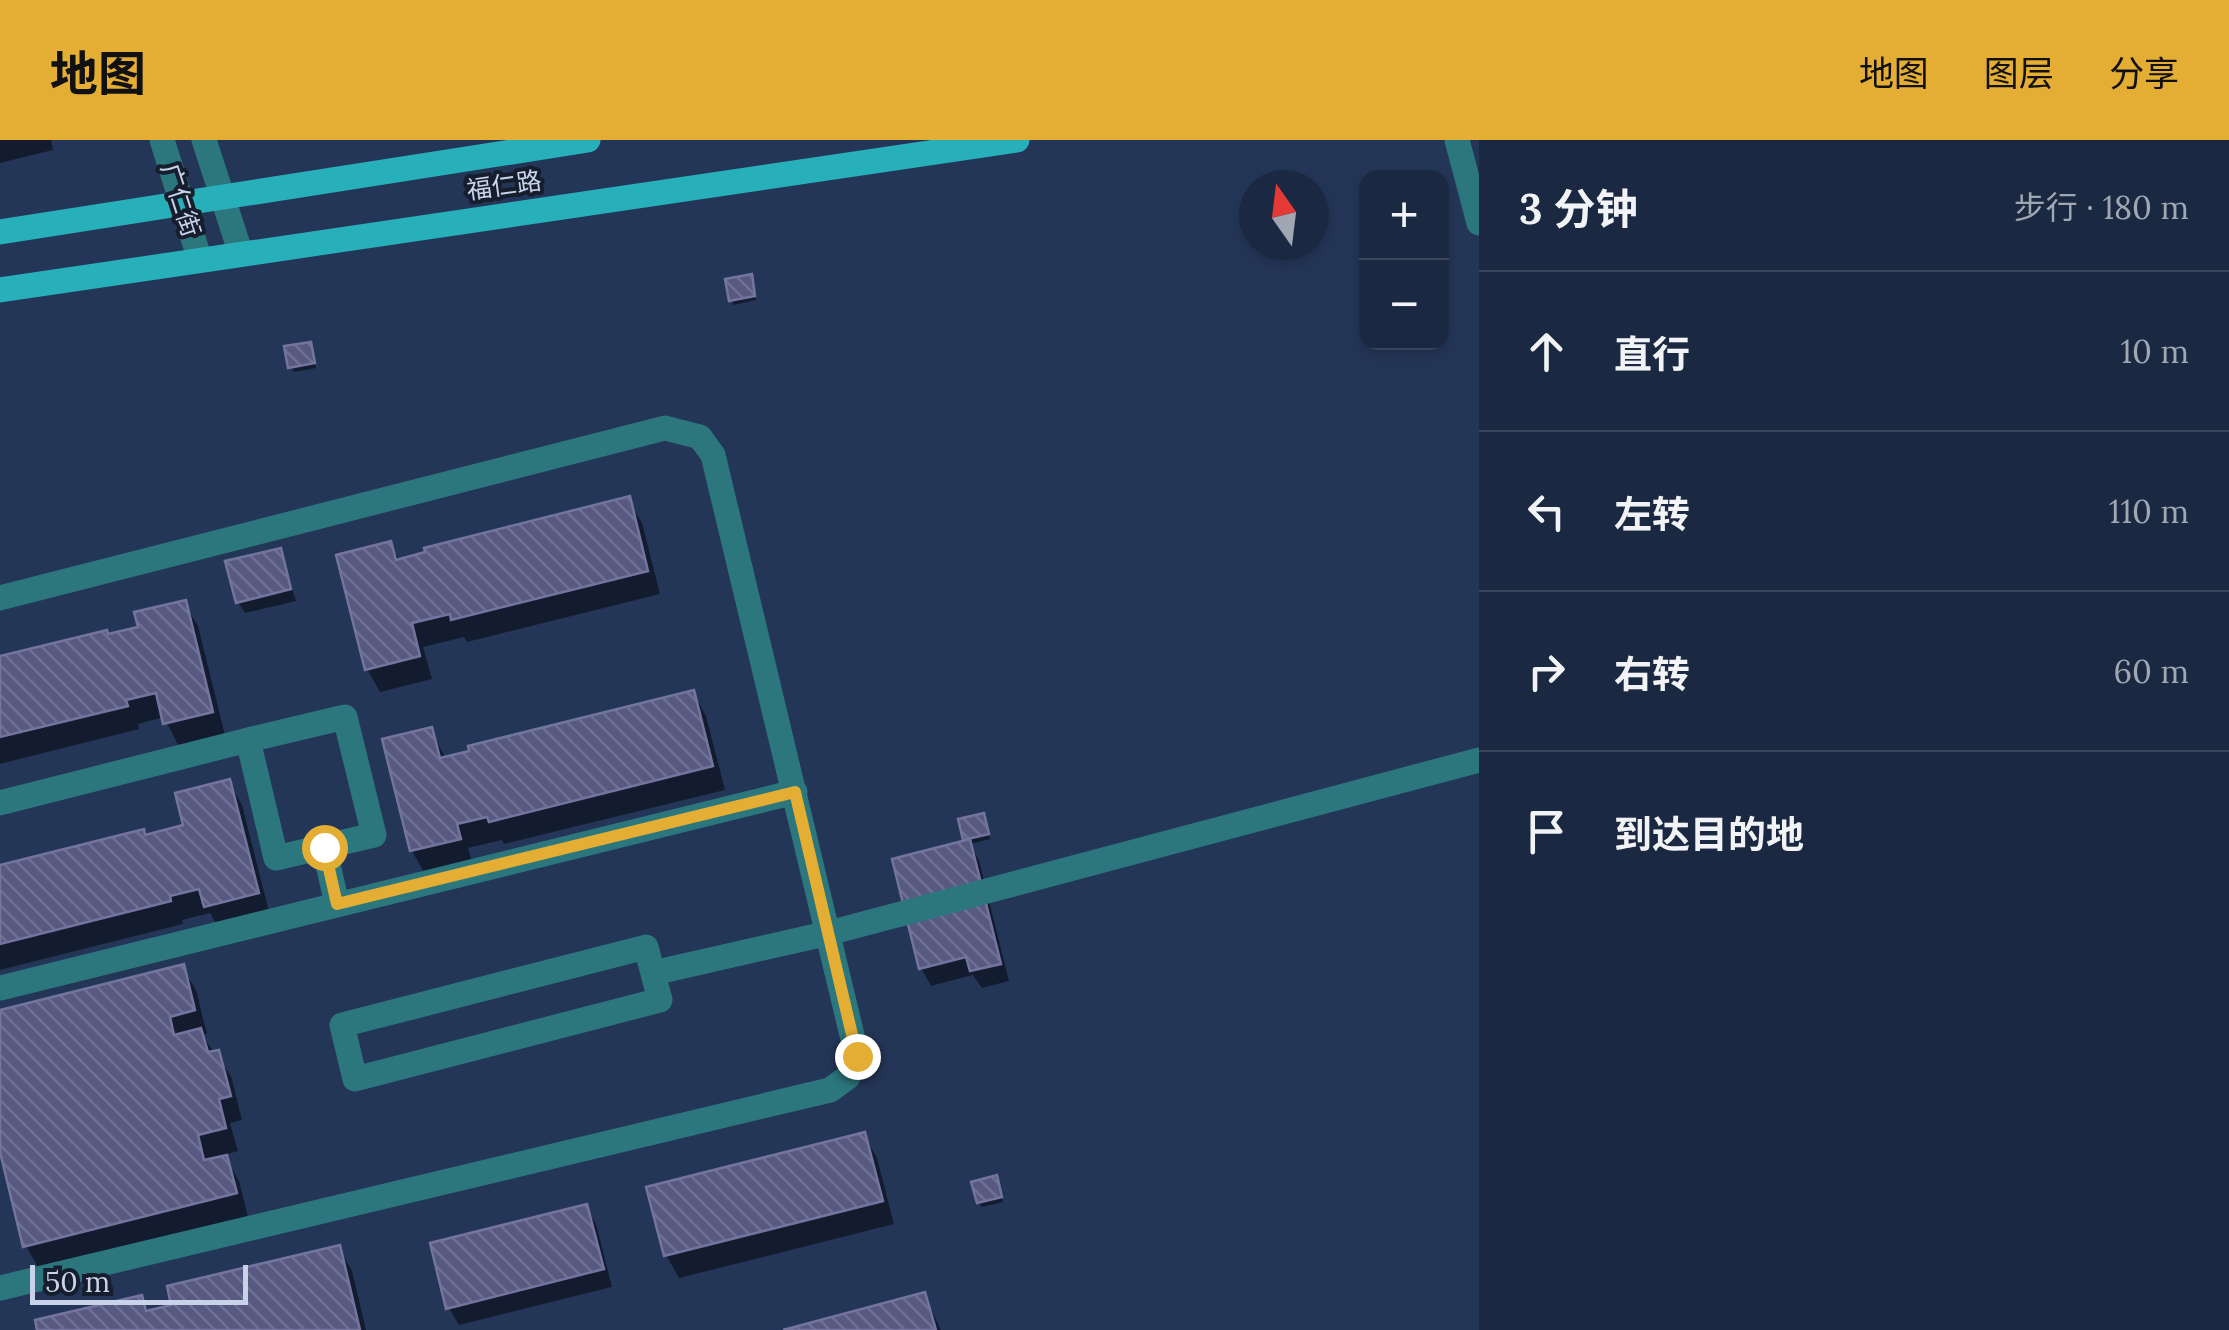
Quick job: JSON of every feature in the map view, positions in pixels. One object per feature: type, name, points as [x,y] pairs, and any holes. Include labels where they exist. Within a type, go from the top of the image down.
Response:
[{"type":"main road","name":"福仁路","points":[[0,232],[588,140]]},
{"type":"main road","name":"福仁路","points":[[0,290],[1017,140]]},
{"type":"street","name":"广仁街","points":[[162,140],[200,260]]},
{"type":"street","name":"广仁街","points":[[204,140],[241,254]]},
{"type":"street","points":[[1456,140],[1479,223]]},
{"type":"street","points":[[0,598],[665,428],[700,437],[713,455],[857,1056],[848,1077],[830,1090],[0,1288]]},
{"type":"street","points":[[0,803],[248,740],[345,717],[374,835],[276,858],[248,740]]},
{"type":"street","points":[[653,973],[830,933],[1479,760]]},
{"type":"street","points":[[0,988],[795,792]]},
{"type":"street","points":[[324,847],[337,904]]},
{"type":"street","points":[[646,947],[653,973],[660,1000],[356,1079],[342,1025],[646,947]]},
{"type":"building","points":[[752,274],[755,296],[729,301],[725,279]]},
{"type":"building","points":[[311,342],[315,363],[288,368],[284,346]]},
{"type":"building","points":[[630,496],[648,571],[451,620],[450,614],[412,623],[420,656],[365,670],[336,555],[391,541],[396,560],[425,552],[424,548]]},
{"type":"building","points":[[281,548],[291,589],[236,603],[225,561]]},
{"type":"building","points":[[186,600],[213,712],[163,724],[156,693],[126,700],[128,706],[0,737],[0,656],[107,630],[108,634],[138,627],[134,612]]},
{"type":"building","points":[[694,690],[713,766],[489,822],[487,817],[457,824],[461,839],[410,851],[382,739],[432,727],[440,758],[469,751],[468,746]]},
{"type":"building","points":[[230,779],[259,893],[204,907],[199,889],[170,896],[171,901],[0,944],[0,865],[144,829],[145,835],[183,825],[175,793]]},
{"type":"building","points":[[984,813],[989,834],[963,840],[958,819]]},
{"type":"building","points":[[970,839],[1001,964],[970,971],[966,957],[919,969],[892,859]]},
{"type":"building","points":[[184,964],[195,1010],[170,1017],[174,1035],[201,1028],[208,1052],[219,1050],[231,1096],[219,1099],[226,1128],[198,1135],[204,1160],[227,1155],[237,1193],[23,1247],[0,1152],[0,1010]]},
{"type":"building","points":[[865,1132],[883,1201],[664,1256],[646,1187]]},
{"type":"building","points":[[997,1175],[1002,1197],[977,1203],[971,1182]]},
{"type":"building","points":[[587,1204],[604,1269],[446,1309],[430,1243]]},
{"type":"building","points":[[340,1245],[360,1330],[37,1330],[35,1320],[142,1295],[146,1311],[171,1305],[167,1286]]},
{"type":"building","points":[[925,1292],[936,1330],[783,1330]]},
{"type":"route","points":[[324,847],[337,904],[795,792],[857,1056]]}]
